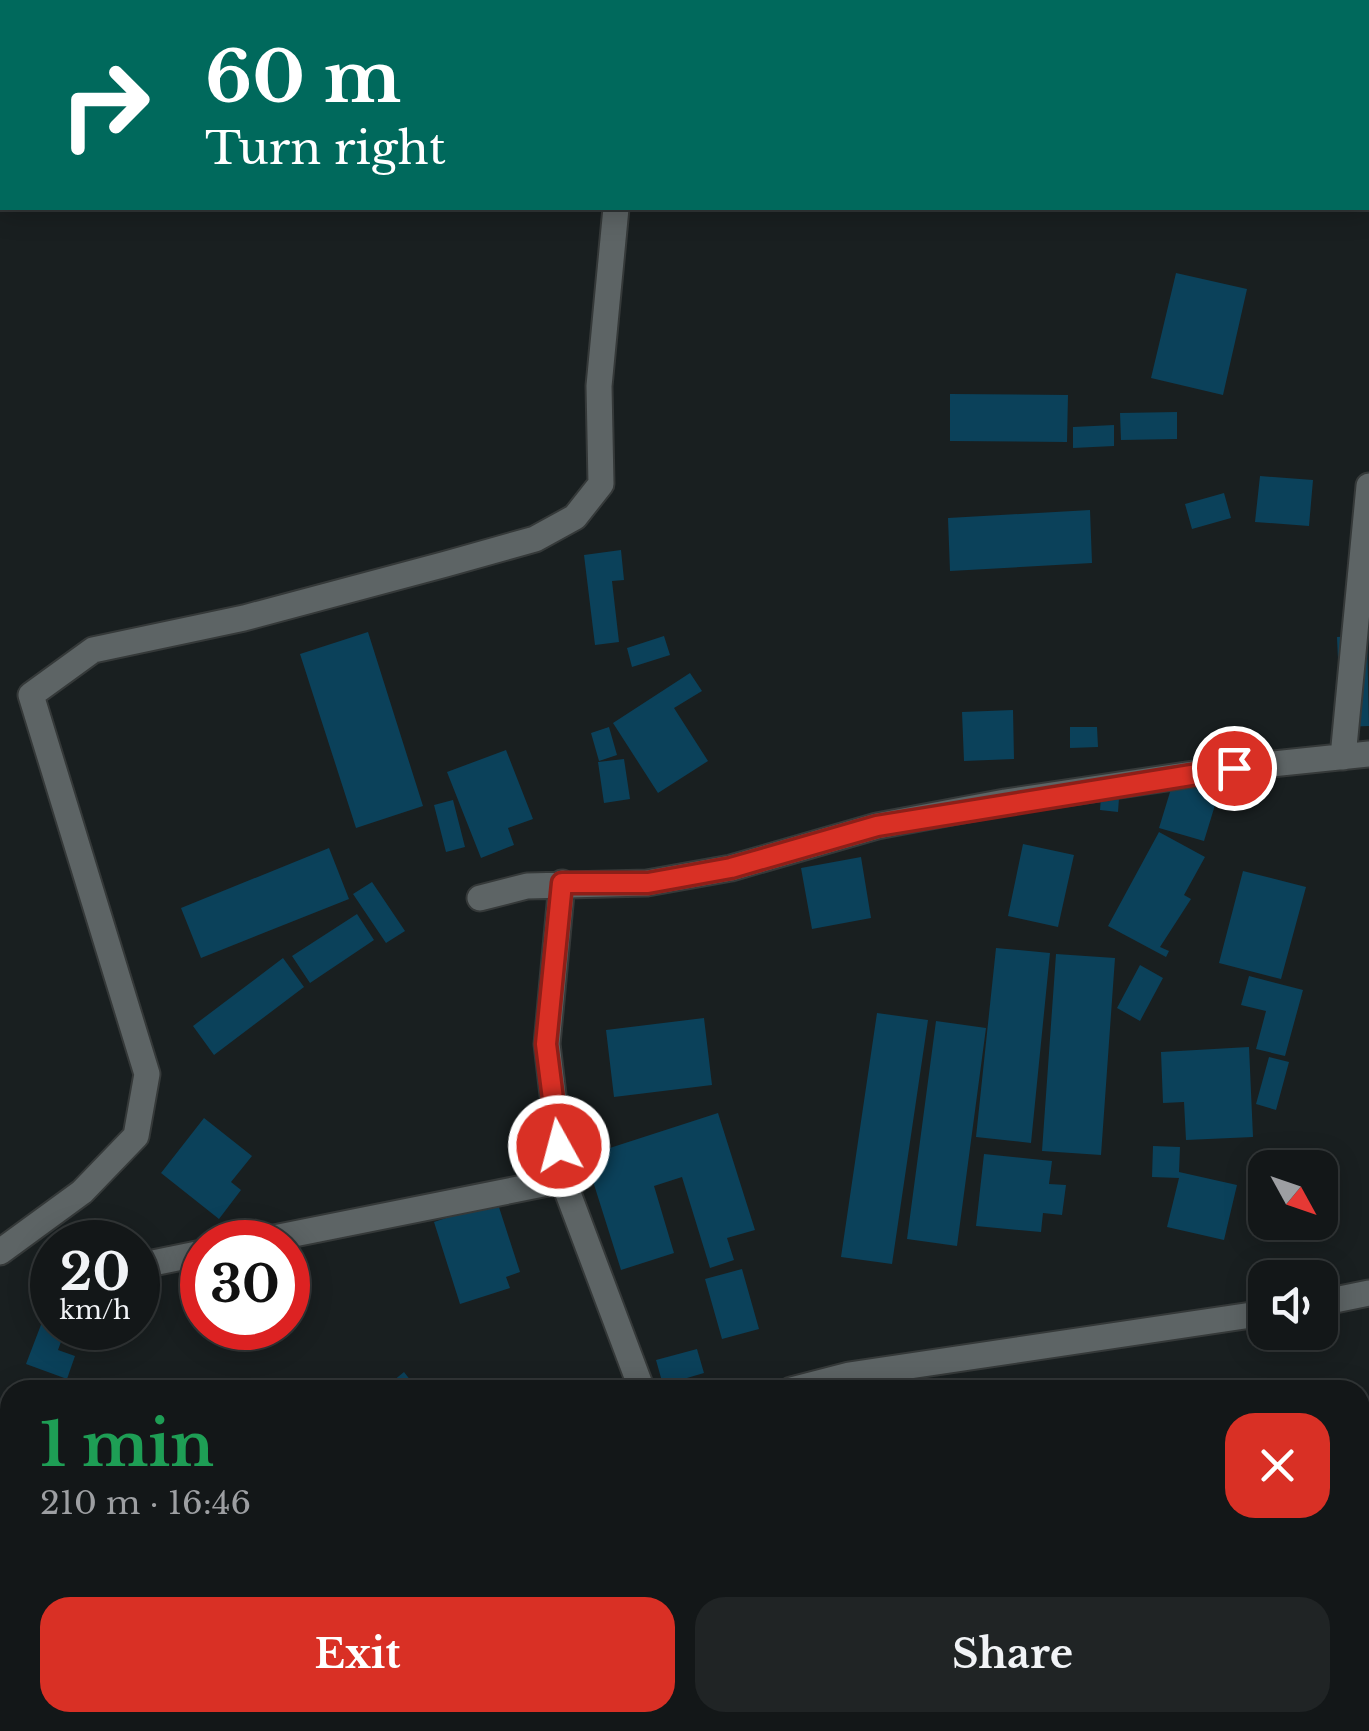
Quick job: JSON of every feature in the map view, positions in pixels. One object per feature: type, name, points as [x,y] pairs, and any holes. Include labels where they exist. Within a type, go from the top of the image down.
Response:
[{"type":"street","points":[[0,1252],[82,1192],[136,1136],[147,1074],[31,695],[92,650],[244,618],[446,564],[536,539],[575,517],[601,484],[599,386],[616,210]]},
{"type":"street","points":[[480,898],[562,883],[648,883],[731,868],[877,826],[1005,802],[1234,768],[1356,756],[1369,486]]},
{"type":"street","points":[[562,883],[546,1044],[564,1180],[638,1380]]},
{"type":"street","points":[[310,1231],[564,1180]]},
{"type":"street","points":[[1338,1299],[1369,1293]]},
{"type":"street","points":[[829,1380],[1248,1316]]},
{"type":"building","points":[[1176,273],[1247,289],[1223,395],[1151,378]]},
{"type":"building","points":[[950,394],[1068,395],[1067,442],[950,441]]},
{"type":"building","points":[[1177,412],[1177,439],[1121,440],[1120,413]]},
{"type":"building","points":[[1114,425],[1114,446],[1073,448],[1073,427]]},
{"type":"building","points":[[1260,476],[1313,480],[1309,526],[1255,522]]},
{"type":"building","points":[[1224,493],[1231,518],[1192,529],[1185,504]]},
{"type":"building","points":[[1090,510],[1092,563],[950,571],[948,518]]},
{"type":"building","points":[[621,550],[624,580],[612,581],[619,642],[595,645],[584,555]]},
{"type":"building","points":[[368,632],[423,806],[356,828],[300,654]]},
{"type":"building","points":[[1367,635],[1369,726],[1341,727],[1337,637]]},
{"type":"building","points":[[664,636],[670,655],[632,667],[627,648]]},
{"type":"building","points":[[690,673],[702,691],[674,708],[708,761],[658,793],[613,723]]},
{"type":"building","points":[[1013,710],[1014,759],[964,761],[962,712]]},
{"type":"building","points":[[609,727],[617,755],[599,761],[591,733]]},
{"type":"building","points":[[1070,727],[1097,727],[1098,747],[1070,748]]},
{"type":"building","points":[[506,750],[533,819],[508,828],[514,845],[481,858],[447,772]]},
{"type":"building","points":[[624,759],[630,799],[604,803],[598,762]]},
{"type":"building","points":[[1174,779],[1219,792],[1204,841],[1159,828]]},
{"type":"building","points":[[1102,783],[1120,784],[1118,812],[1100,810]]},
{"type":"building","points":[[453,800],[465,847],[446,852],[434,805]]},
{"type":"building","points":[[1159,832],[1205,857],[1184,895],[1191,899],[1160,947],[1169,951],[1166,957],[1108,926]]},
{"type":"building","points":[[1023,844],[1074,855],[1058,927],[1008,916]]},
{"type":"building","points":[[329,848],[349,899],[201,958],[181,908]]},
{"type":"building","points":[[861,857],[871,918],[812,929],[801,868]]},
{"type":"building","points":[[1243,871],[1306,887],[1281,979],[1219,963]]},
{"type":"building","points":[[372,882],[405,931],[386,943],[353,894]]},
{"type":"building","points":[[357,914],[374,940],[310,983],[292,956]]},
{"type":"building","points":[[996,948],[1050,953],[1031,1143],[976,1137]]},
{"type":"building","points":[[1056,954],[1115,958],[1101,1155],[1042,1151]]},
{"type":"building","points":[[283,958],[304,987],[214,1055],[193,1026]]},
{"type":"building","points":[[1140,965],[1163,978],[1140,1021],[1117,1008]]},
{"type":"building","points":[[1249,976],[1303,990],[1285,1056],[1256,1049],[1266,1011],[1241,1005]]},
{"type":"building","points":[[877,1013],[928,1020],[892,1264],[841,1257]]},
{"type":"building","points":[[704,1018],[712,1085],[614,1097],[606,1030]]},
{"type":"building","points":[[936,1021],[986,1028],[957,1246],[907,1239]]},
{"type":"building","points":[[1249,1047],[1253,1137],[1186,1140],[1184,1102],[1163,1103],[1161,1052]]},
{"type":"building","points":[[1269,1057],[1289,1062],[1276,1110],[1256,1104]]},
{"type":"building","points":[[718,1113],[755,1230],[727,1238],[734,1260],[710,1268],[682,1177],[654,1186],[674,1253],[621,1270],[585,1156]]},
{"type":"building","points":[[204,1118],[252,1156],[231,1182],[241,1190],[219,1219],[161,1173]]},
{"type":"building","points":[[1153,1146],[1180,1147],[1179,1172],[1237,1185],[1224,1240],[1167,1227],[1179,1178],[1152,1177]]},
{"type":"building","points":[[984,1154],[1052,1161],[1049,1184],[1066,1185],[1062,1215],[1043,1213],[1041,1232],[976,1226]]},
{"type":"building","points":[[497,1201],[520,1272],[506,1277],[510,1288],[460,1304],[434,1222]]},
{"type":"building","points":[[742,1269],[759,1329],[722,1339],[705,1279]]},
{"type":"building","points":[[697,1349],[704,1373],[680,1380],[662,1380],[656,1360]]},
{"type":"building","points":[[31,1350],[58,1350],[75,1356],[67,1379],[26,1364]]},
{"type":"building","points":[[404,1372],[410,1380],[394,1380]]},
{"type":"route","points":[[559,1146],[546,1044],[562,883],[648,883],[731,868],[877,826],[1005,802],[1234,768]]}]
